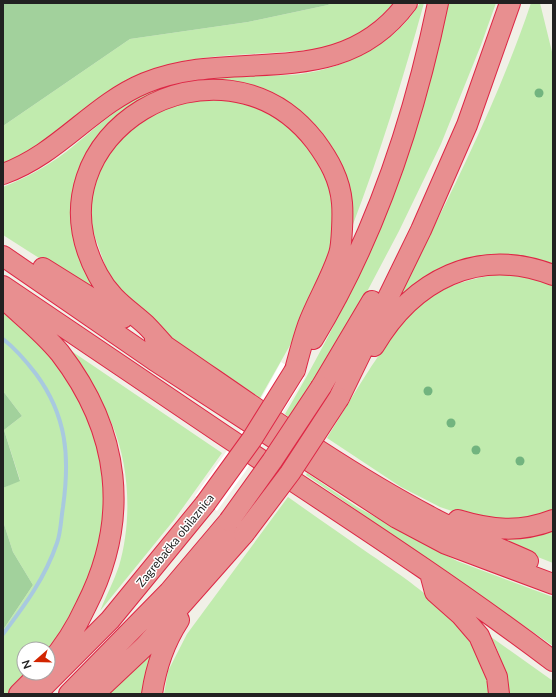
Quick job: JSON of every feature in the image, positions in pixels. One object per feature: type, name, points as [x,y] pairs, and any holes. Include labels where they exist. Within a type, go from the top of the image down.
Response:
[{"type":"highway","points":[[3,174],[52,149],[103,108],[144,84],[181,72],[224,66],[296,64],[344,53],[363,43],[386,26],[407,3]]},
{"type":"highway","name":"Zagrebačka obilaznica","points":[[36,694],[110,620],[206,504],[252,439],[329,314],[365,238],[394,162],[419,86],[438,3]]},
{"type":"highway","points":[[340,395],[421,230],[467,125],[510,3]]},
{"type":"highway","points":[[69,694],[169,592],[229,521],[272,461],[321,387],[364,314],[410,228],[494,48]]},
{"type":"highway","points":[[166,346],[145,324],[116,301],[97,274],[86,244],[82,223],[81,200],[85,182],[93,162],[107,139],[120,126],[149,106],[168,96],[189,91],[220,90],[244,93],[271,103],[295,119],[310,135],[334,169],[342,204],[340,253],[308,325],[295,370]]},
{"type":"highway","points":[[3,246],[29,259],[166,346],[355,474],[444,524],[484,543],[553,571]]},
{"type":"highway","points":[[3,256],[154,360],[397,518],[446,544],[553,584]]},
{"type":"highway","points":[[94,694],[145,646],[244,534],[290,473],[340,395],[396,316],[418,293],[442,278],[459,271],[496,264],[516,264],[553,275]]},
{"type":"highway","points":[[3,286],[430,573],[510,628],[553,661]]},
{"type":"highway","points":[[3,298],[47,338],[79,381],[94,410],[111,464],[114,496],[113,523],[108,552],[98,583],[74,630],[56,654]]},
{"type":"highway","points":[[386,491],[406,496],[443,515],[483,527],[504,530],[519,529],[553,520]]},
{"type":"highway","points":[[152,694],[158,660],[167,640],[178,622],[230,551]]},
{"type":"highway","points":[[430,573],[435,592],[461,615],[478,636],[497,677],[499,694]]},
{"type":"highway","points":[[19,694],[32,681]]},
{"type":"green space","points":[[3,3],[331,3],[328,5],[248,22],[130,39],[3,126]]},
{"type":"green space","points":[[331,3],[394,3],[361,32],[331,46],[304,51],[202,58],[163,66],[144,73],[126,82],[32,152],[3,165],[3,126],[130,39],[248,22],[328,5]]},
{"type":"green space","points":[[420,3],[424,3],[382,144],[352,227],[339,161],[326,137],[310,119],[291,104],[269,93],[246,86],[222,82],[197,82],[173,87],[159,92],[122,114],[75,233],[80,255],[88,274],[108,302],[3,235],[3,187],[28,176],[51,163],[110,116],[133,100],[158,88],[190,80],[223,77],[290,75],[327,69],[364,54],[381,44],[396,32]]},
{"type":"green space","points":[[449,3],[496,3],[481,45],[441,144],[399,231],[351,322],[290,418],[285,414],[319,354],[350,293],[391,198],[423,106]]},
{"type":"green space","points":[[531,3],[540,3],[553,56],[553,266],[501,257],[391,312],[467,160],[517,43]]},
{"type":"green space","points":[[205,96],[259,105],[297,129],[317,158],[328,182],[334,209],[334,241],[301,326],[260,398],[157,329],[112,285],[88,217],[98,170],[108,152],[146,114]]},
{"type":"green space","points":[[511,273],[553,284],[553,511],[504,522],[467,516],[440,507],[401,487],[327,438],[375,361],[404,322],[419,306],[433,295],[452,286],[481,278]]},
{"type":"green space","points":[[3,309],[42,343],[71,383],[97,440],[108,496],[92,581],[56,642],[56,641],[16,641],[16,681],[25,681],[13,694],[3,694],[3,630],[33,585],[13,552],[3,521],[3,488],[20,480],[4,430],[22,416],[3,391]]},
{"type":"green space","points":[[67,348],[222,453],[174,520],[100,611],[117,572],[123,549],[127,513],[126,476],[123,458],[112,424],[97,395]]},
{"type":"green space","points":[[3,391],[22,416],[4,430],[20,481],[3,488]]},
{"type":"green space","points":[[307,473],[357,507],[457,561],[553,597],[553,646],[306,475]]},
{"type":"green space","points":[[288,497],[410,582],[446,612],[474,649],[484,670],[490,694],[164,694],[168,671],[187,634]]},
{"type":"green space","points":[[3,521],[13,552],[33,585],[3,630]]},
{"type":"green space","points":[[553,530],[553,563],[505,544],[490,535]]},
{"type":"green space","points":[[491,637],[553,681],[553,694],[509,694],[503,664]]},
{"type":"green space","points":[[161,640],[146,694],[109,694],[130,674]]},
{"type":"pier","points":[[281,362],[305,377],[245,472],[217,511],[195,496],[252,415]]},
{"type":"waterway","points":[[3,339],[21,355],[46,390],[60,421],[66,454],[65,489],[58,539],[47,568],[34,591],[3,634]]}]
